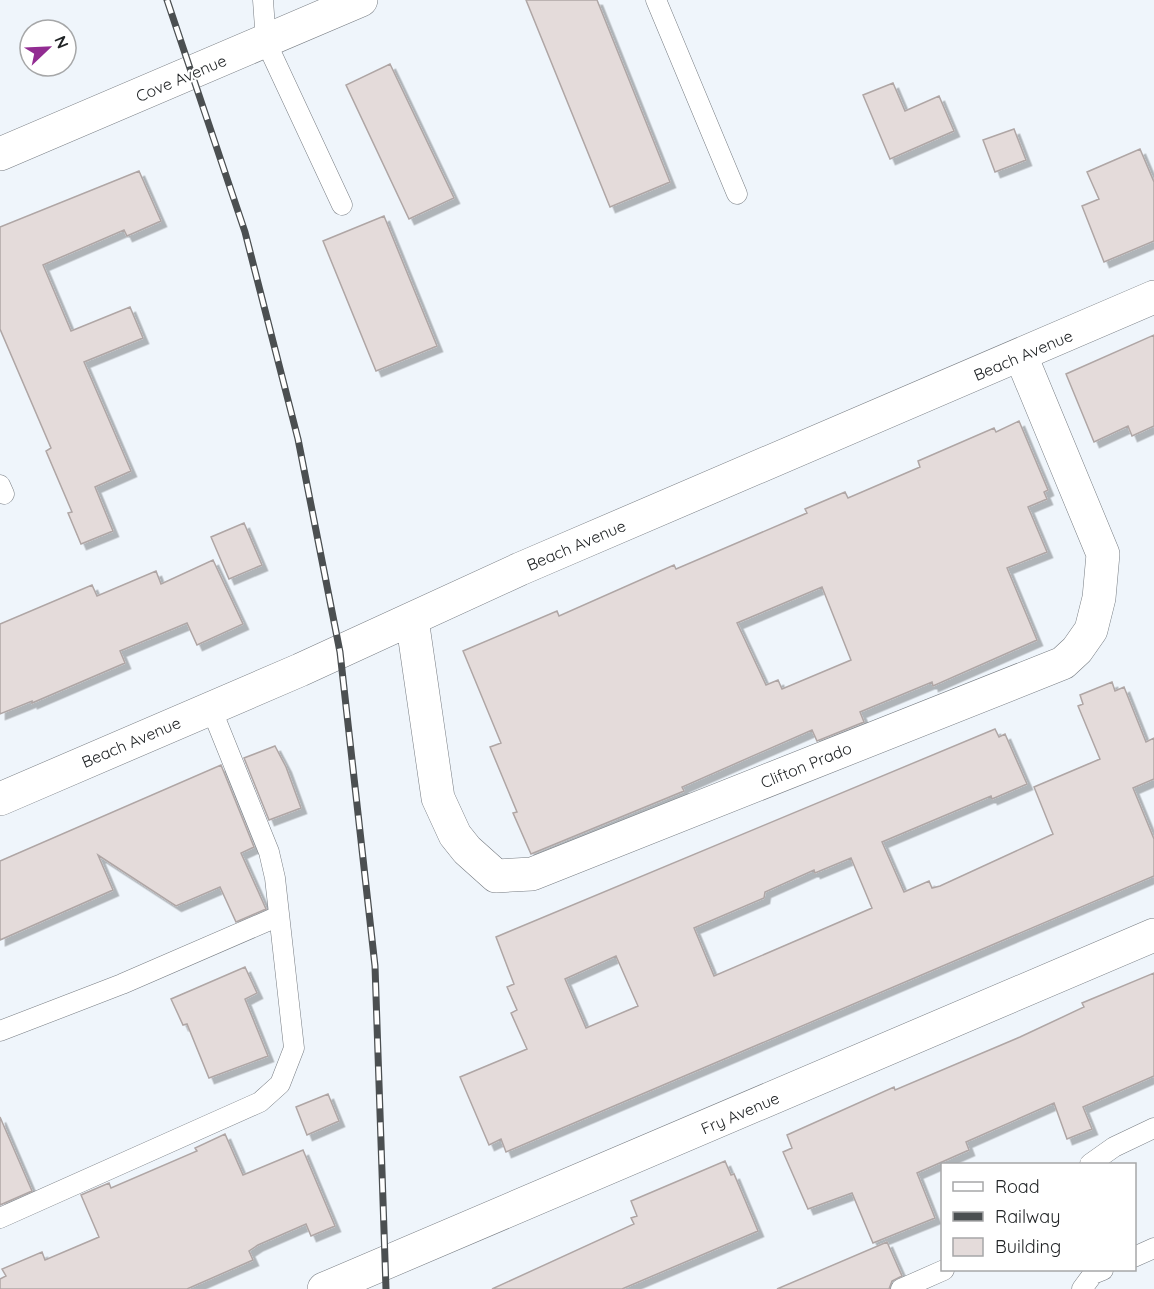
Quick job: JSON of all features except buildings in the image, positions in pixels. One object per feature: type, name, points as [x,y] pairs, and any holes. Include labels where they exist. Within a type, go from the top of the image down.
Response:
[{"type":"street","name":"Cove Avenue","points":[[0,154],[361,0]]},
{"type":"street","name":"Beach Avenue","points":[[0,799],[211,708],[520,569],[1154,297]]},
{"type":"street","name":"Clifton Prado","points":[[412,619],[438,798],[447,823],[467,850],[495,876],[532,874],[1063,663],[1077,650],[1091,630],[1095,618],[1103,554],[1021,356]]},
{"type":"street","name":"Fry Avenue","points":[[324,1289],[1154,935]]},
{"type":"lane","points":[[263,0],[266,42],[342,205]]},
{"type":"lane","points":[[656,0],[737,194]]},
{"type":"lane","points":[[0,1218],[260,1102],[280,1084],[294,1048],[270,852],[211,708]]},
{"type":"lane","points":[[0,1032],[122,984],[279,916]]},
{"type":"lane","points":[[1091,1163],[1114,1147],[1154,1128]]},
{"type":"lane","points":[[1136,1256],[1154,1248]]},
{"type":"lane","points":[[901,1289],[941,1270]]},
{"type":"lane","points":[[1082,1289],[1093,1274],[1099,1271]]},
{"type":"railway","points":[[167,0],[245,232],[298,439],[340,652],[375,966],[386,1289]]}]
